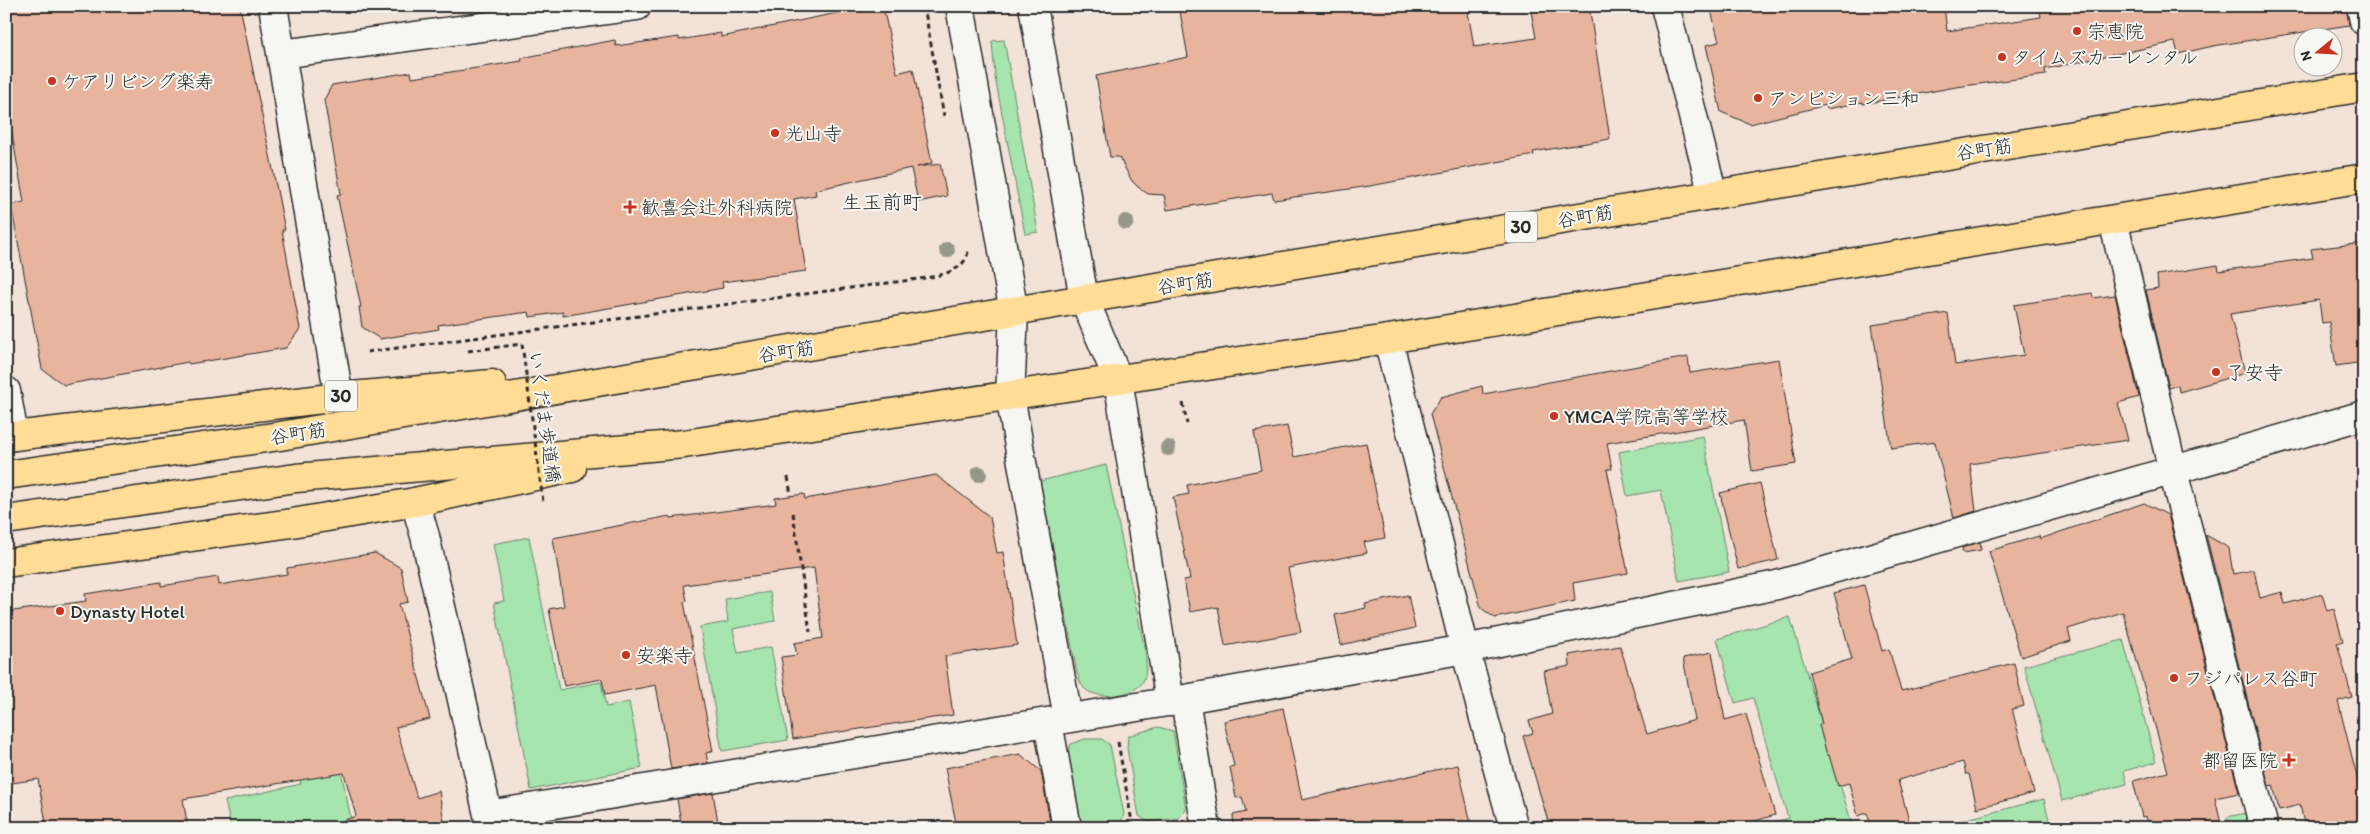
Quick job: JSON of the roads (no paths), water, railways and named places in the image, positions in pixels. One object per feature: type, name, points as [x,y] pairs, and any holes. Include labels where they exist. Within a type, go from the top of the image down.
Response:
[{"type":"main road","name":"谷町筋","points":[[6,475],[280,436],[1014,313],[1084,299],[2364,86]]},
{"type":"main road","points":[[6,520],[296,478],[684,444],[1388,339],[2364,178]]},
{"type":"main road","name":"30","points":[[10,437],[339,397],[678,369]]},
{"type":"main road","points":[[6,562],[292,523],[415,502],[684,444]]},
{"type":"street","points":[[273,6],[339,397]]},
{"type":"street","points":[[281,54],[637,6]]},
{"type":"street","points":[[960,6],[1014,313],[1010,396],[1058,720],[1067,828]]},
{"type":"street","points":[[1033,6],[1084,299],[1118,379],[1177,701],[1206,828]]},
{"type":"street","points":[[1665,6],[1713,195]]},
{"type":"street","points":[[2361,6],[2364,21]]},
{"type":"street","points":[[2114,220],[2173,471],[2264,828]]},
{"type":"street","points":[[1388,339],[1465,649],[1514,828]]},
{"type":"street","points":[[6,391],[10,437]]},
{"type":"street","points":[[415,502],[428,545],[489,822],[1465,649],[1777,585],[2364,415]]},
{"type":"place","name":"宗恵院","points":[[2077,31]]},
{"type":"place","name":"タイムズカーレンタル","points":[[2002,57]]},
{"type":"place","name":"ケアリビング楽寿","points":[[52,81]]},
{"type":"place","name":"アンビション三和","points":[[1758,98]]},
{"type":"place","name":"光山寺","points":[[775,133]]},
{"type":"place","name":"歓喜会辻外科病院","points":[[630,207]]},
{"type":"place","name":"了安寺","points":[[2216,372]]},
{"type":"place","name":"YMCA学院高等学校","points":[[1554,416]]},
{"type":"place","name":"Dynasty Hotel","points":[[60,611]]},
{"type":"place","name":"安楽寺","points":[[626,655]]},
{"type":"place","name":"フジパレス谷町","points":[[2174,678]]},
{"type":"place","name":"都留医院","points":[[2289,760]]},
{"type":"district","name":"生玉前町","points":[[882,202]]}]
